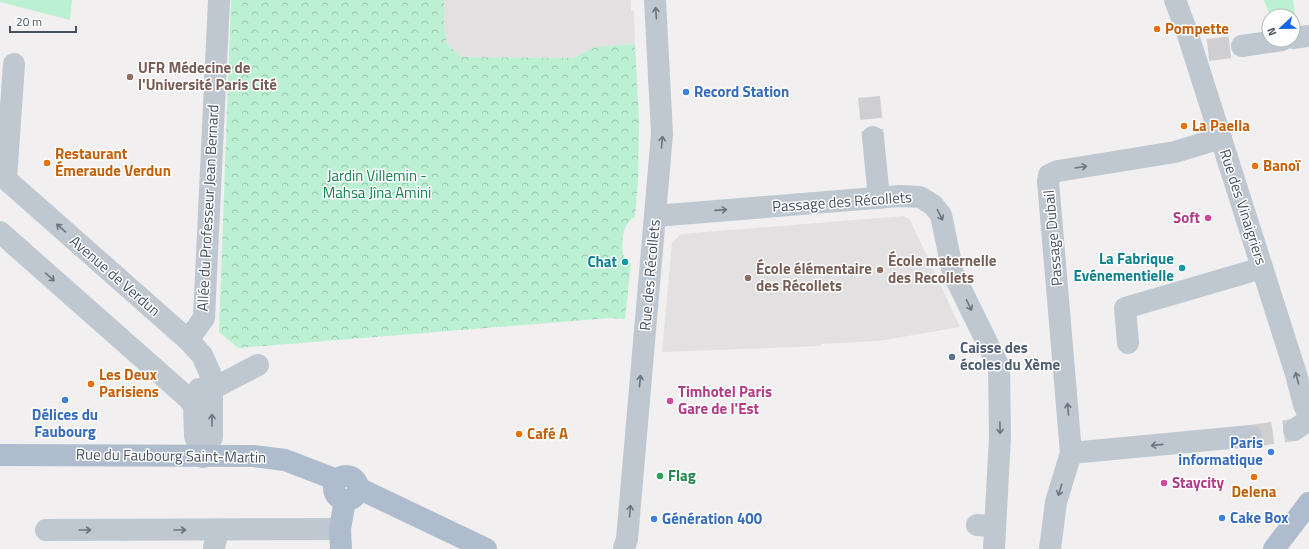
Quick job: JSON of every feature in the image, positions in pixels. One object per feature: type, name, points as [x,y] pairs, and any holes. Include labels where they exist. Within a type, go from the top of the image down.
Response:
[{"type":"main road","name":"Rue du Faubourg Saint-Martin","points":[[0,455],[253,456],[285,460],[337,480],[348,476],[357,482],[352,494]]},
{"type":"main road","points":[[340,539],[352,494],[486,549]]},
{"type":"main road","points":[[1274,549],[1309,503]]},
{"type":"street","name":"Allée du Professeur Jean Bernard","points":[[188,340],[204,318],[219,0]]},
{"type":"street","name":"Rue des Récollets","points":[[624,549],[627,539],[662,134],[655,0]]},
{"type":"street","name":"Rue des Vinaigriers","points":[[1175,0],[1201,52],[1221,138],[1296,374],[1304,405],[1304,422]]},
{"type":"street","points":[[1242,46],[1261,43]]},
{"type":"street","points":[[3,177],[14,64]]},
{"type":"street","points":[[880,137],[886,198]]},
{"type":"street","name":"Passage Dubail","points":[[1050,549],[1056,502],[1071,453],[1048,181],[1049,175],[1058,171],[1175,152],[1221,138]]},
{"type":"street","name":"Avenue de Verdun","points":[[3,177],[188,340],[202,355],[208,366],[212,389],[212,437],[203,457]]},
{"type":"street","name":"Passage des Récollets","points":[[655,216],[886,198],[920,197],[933,205],[941,215],[953,273],[999,367],[1000,436],[986,525],[994,549]]},
{"type":"street","points":[[0,232],[178,390],[194,406],[195,436],[203,457]]},
{"type":"street","points":[[1128,343],[1125,308],[1262,268]]},
{"type":"street","points":[[178,390],[212,389],[258,365]]},
{"type":"street","points":[[1071,453],[1252,436]]},
{"type":"street","points":[[46,530],[216,539],[340,539]]},
{"type":"shaded area","points":[[444,0],[631,0],[631,11],[634,11],[635,44],[596,47],[573,58],[461,57],[447,44],[444,29]]},
{"type":"shaded area","points":[[904,216],[910,220],[960,327],[879,341],[821,344],[821,346],[662,352],[672,243],[681,234]]},
{"type":"green space","points":[[0,0],[72,0],[70,20],[0,2]]},
{"type":"green space","name":"Jardin Villemin - Mahsa Jîna Amini","points":[[231,0],[444,0],[444,29],[447,44],[461,57],[573,58],[596,47],[635,44],[639,121],[638,181],[635,217],[627,224],[622,239],[623,255],[631,263],[625,319],[610,318],[238,348],[219,332]]},
{"type":"green space","points":[[1264,0],[1293,0],[1294,8],[1267,8]]},
{"type":"tunnel","points":[[1208,50],[1242,46]]},
{"type":"tunnel","points":[[869,97],[873,137]]},
{"type":"tunnel","points":[[1251,436],[1294,430]]},
{"type":"place","name":"Pompette","points":[[1157,29]]},
{"type":"place","name":"UFR Médecine de l'Université Paris Cité","points":[[130,77]]},
{"type":"place","name":"Record Station","points":[[686,92]]},
{"type":"place","name":"La Paella","points":[[1184,126]]},
{"type":"place","name":"Restaurant Émeraude Verdun","points":[[47,163]]},
{"type":"place","name":"Banoï","points":[[1255,166]]},
{"type":"place","name":"Soft","points":[[1208,218]]},
{"type":"place","name":"Chat","points":[[625,262]]},
{"type":"place","name":"La Fabrique Evénementielle","points":[[1182,268]]},
{"type":"place","name":"École maternelle des Recollets","points":[[880,270]]},
{"type":"place","name":"École élémentaire des Récollets","points":[[748,278]]},
{"type":"place","name":"Caisse des écoles du Xème","points":[[952,357]]},
{"type":"place","name":"Les Deux Parisiens","points":[[91,384]]},
{"type":"place","name":"Délices du Faubourg","points":[[65,400]]},
{"type":"place","name":"Timhotel Paris Gare de l'Est","points":[[670,401]]},
{"type":"place","name":"Café A","points":[[519,434]]},
{"type":"place","name":"Paris informatique","points":[[1271,452]]},
{"type":"place","name":"Flag","points":[[660,476]]},
{"type":"place","name":"Delena","points":[[1254,477]]},
{"type":"place","name":"Staycity","points":[[1164,483]]},
{"type":"place","name":"Cake Box","points":[[1222,518]]},
{"type":"place","name":"Génération 400","points":[[654,519]]}]
